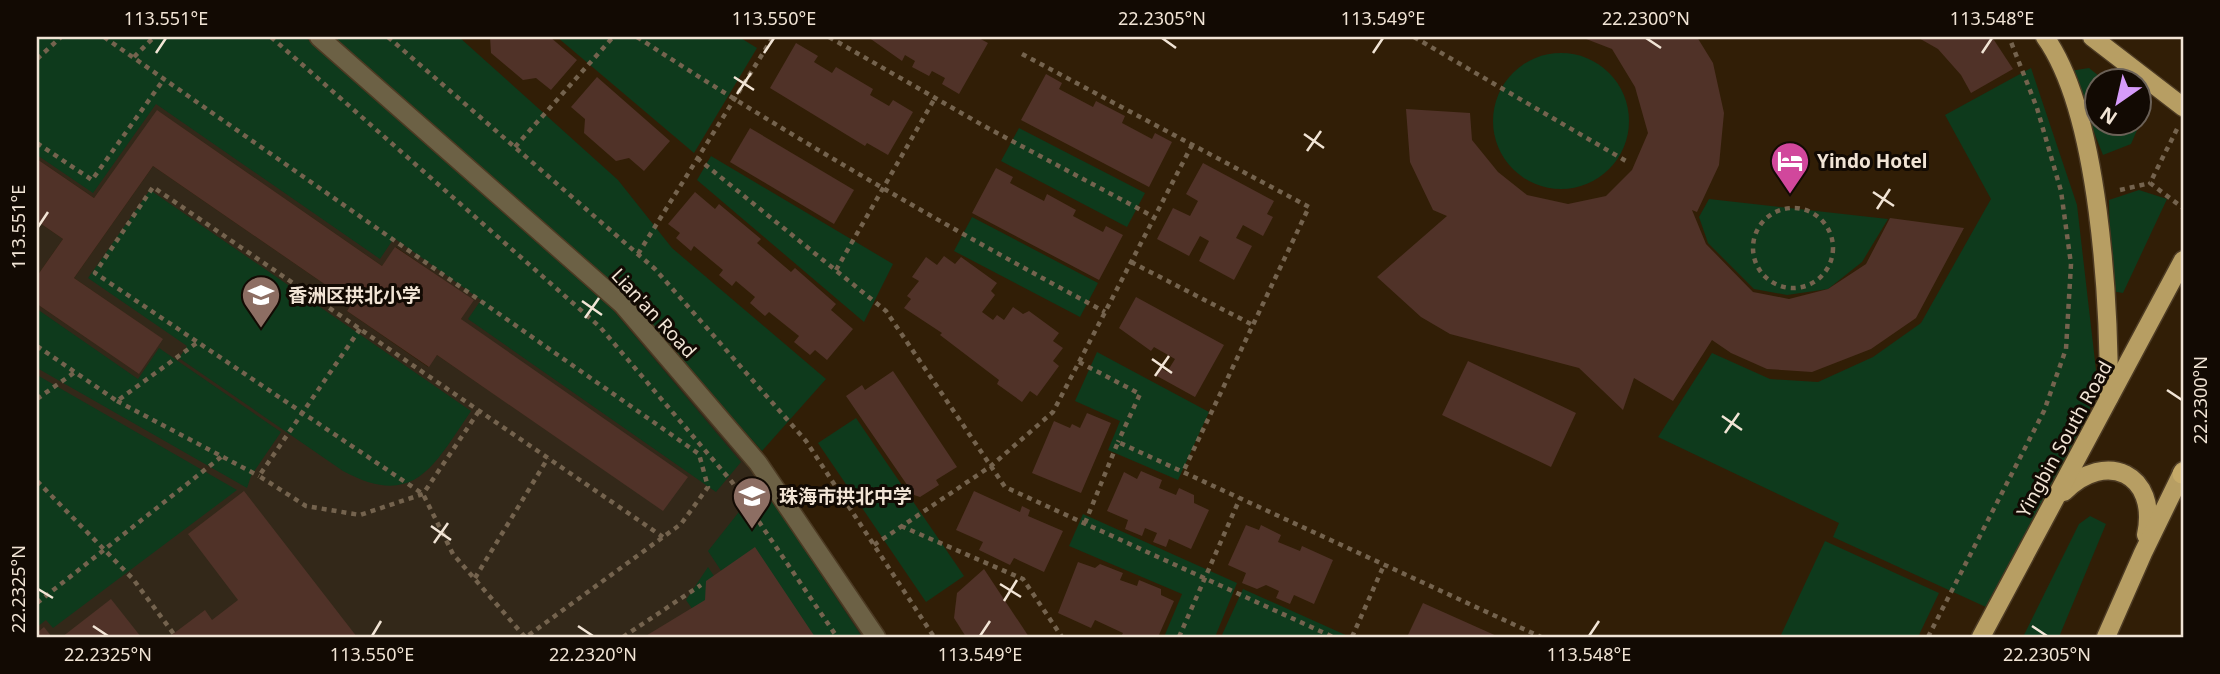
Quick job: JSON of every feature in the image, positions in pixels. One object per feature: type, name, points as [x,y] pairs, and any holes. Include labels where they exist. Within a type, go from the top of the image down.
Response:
[{"type":"main road","points":[[2045,37],[2055,51],[2082,124],[2109,324],[2109,400]]},
{"type":"main road","points":[[2092,37],[2183,107]]},
{"type":"main road","name":"Yingbin South Road","points":[[1981,637],[2183,260]]},
{"type":"main road","points":[[2052,504],[2073,482],[2087,474],[2120,472],[2136,481],[2147,496],[2150,516],[2143,553]]},
{"type":"main road","points":[[2106,637],[2143,553],[2183,473]]},
{"type":"street","name":"Lian'an Road","points":[[319,37],[622,304],[758,463],[876,637]]},
{"type":"path","points":[[37,59],[61,37]]},
{"type":"path","points":[[104,37],[699,454],[708,487],[681,524],[525,637],[453,554],[423,494],[95,273],[153,187],[663,537]]},
{"type":"path","points":[[134,57],[154,37]]},
{"type":"path","points":[[271,37],[600,327],[732,482],[837,637]]},
{"type":"path","points":[[388,37],[655,269],[806,441],[934,637]]},
{"type":"path","points":[[515,147],[613,37]]},
{"type":"path","points":[[637,37],[734,100],[882,189],[1105,312]]},
{"type":"path","points":[[638,254],[772,37]]},
{"type":"path","points":[[829,37],[1154,218]]},
{"type":"path","points":[[1415,37],[1626,161]]},
{"type":"path","points":[[1928,637],[2044,411],[2066,349],[2071,264],[2061,191],[2037,108],[2009,37]]},
{"type":"path","points":[[1022,54],[1309,207],[1183,472]]},
{"type":"path","points":[[37,142],[92,180],[164,79]]},
{"type":"path","points":[[836,270],[935,98]]},
{"type":"path","points":[[2178,127],[2150,183],[2183,208]]},
{"type":"path","points":[[874,545],[991,466],[1053,412],[1192,145]]},
{"type":"path","points":[[697,158],[887,311],[1005,487],[1333,637]]},
{"type":"path","points":[[1785,209],[1811,213],[1829,231],[1832,258],[1826,270],[1805,286],[1779,286],[1758,268],[1753,257],[1756,232],[1773,213],[1785,209]]},
{"type":"path","points":[[1131,262],[1253,325]]},
{"type":"path","points":[[259,476],[360,329]]},
{"type":"path","points":[[117,401],[198,342]]},
{"type":"path","points":[[37,346],[117,401],[259,476],[306,506],[360,515],[423,494],[479,411]]},
{"type":"path","points":[[1079,362],[1140,394],[1084,523]]},
{"type":"path","points":[[37,399],[75,372]]},
{"type":"path","points":[[1118,442],[1541,637]]},
{"type":"path","points":[[37,603],[221,457]]},
{"type":"path","points":[[475,578],[548,458]]},
{"type":"path","points":[[37,481],[133,579],[176,637]]},
{"type":"path","points":[[1179,637],[1240,498]]},
{"type":"path","points":[[901,526],[1023,579],[1062,637]]},
{"type":"path","points":[[1352,637],[1384,565]]},
{"type":"path","points":[[623,637],[701,585]]},
{"type":"shaded area","name":"香洲区拱北小学","points":[[37,37],[318,37],[622,304],[758,463],[874,637],[37,637],[37,304],[138,373],[162,339],[74,278],[153,166],[352,303],[347,311],[428,367],[437,355],[663,510],[461,319],[473,300],[396,247],[382,266],[158,111],[94,198],[37,159]]},
{"type":"shaded area","points":[[37,221],[63,239],[37,276]]},
{"type":"green space","points":[[37,37],[305,37],[613,310],[741,462],[716,492],[468,319],[481,300],[394,238],[380,259],[156,104],[93,193],[37,155]]},
{"type":"green space","points":[[333,37],[459,37],[618,180],[672,248],[826,379],[762,451],[627,299]]},
{"type":"green space","points":[[557,37],[739,37],[757,48],[694,153]]},
{"type":"green space","points":[[1561,53],[1587,58],[1609,73],[1624,95],[1629,121],[1624,147],[1609,169],[1587,184],[1561,189],[1535,184],[1513,169],[1498,147],[1493,121],[1498,95],[1513,73],[1535,58]]},
{"type":"green space","points":[[2031,68],[2077,205],[2096,370],[2086,432],[1988,608],[1833,537],[1839,523],[1658,437],[1712,353],[1770,379],[1818,382],[1873,357],[1921,323],[1991,199],[1945,115]]},
{"type":"green space","points":[[2084,69],[2084,107],[2070,71]]},
{"type":"green space","points":[[1019,128],[1145,193],[1127,227],[1001,161]]},
{"type":"green space","points":[[2096,136],[2134,136],[2131,144],[2103,155]]},
{"type":"green space","points":[[711,156],[893,264],[864,322],[697,180]]},
{"type":"green space","points":[[150,190],[471,411],[433,464],[420,476],[405,483],[388,486],[368,482],[343,471],[179,358],[187,346],[88,278]]},
{"type":"green space","points":[[2139,190],[2167,199],[2123,293],[2111,291],[2109,200]]},
{"type":"green space","points":[[1709,199],[1888,219],[1862,262],[1828,289],[1787,295],[1754,289],[1708,243],[1699,217]]},
{"type":"green space","points":[[972,217],[1098,283],[1080,317],[954,251]]},
{"type":"green space","points":[[37,309],[138,379],[159,348],[281,432],[251,476],[247,488],[37,368]]},
{"type":"green space","points":[[1097,352],[1209,412],[1178,480],[1108,450],[1120,421],[1075,401]]},
{"type":"green space","points":[[37,375],[237,490],[53,628],[46,620],[37,627]]},
{"type":"green space","points":[[856,418],[964,576],[926,602],[818,443]]},
{"type":"green space","points":[[761,484],[862,637],[765,637],[708,551]]},
{"type":"green space","points":[[1083,514],[1237,583],[1215,637],[1164,637],[1182,594],[1069,546]]},
{"type":"green space","points":[[2090,516],[2106,524],[2059,637],[2023,637],[2079,524]]},
{"type":"green space","points":[[1825,541],[1939,593],[1918,637],[1780,637]]},
{"type":"green space","points":[[708,567],[755,637],[712,637],[686,600]]},
{"type":"green space","points":[[1243,589],[1350,637],[1221,637]]},
{"type":"building","points":[[490,37],[550,37],[577,60],[551,90],[536,78],[523,80],[491,53]]},
{"type":"building","points":[[868,37],[977,37],[988,43],[959,94],[942,84],[945,78],[932,71],[929,76],[912,67],[915,61],[905,55],[902,61]]},
{"type":"building","points":[[1581,37],[1697,37],[1713,63],[1724,113],[1719,165],[1697,212],[1692,210],[1706,244],[1753,292],[1789,299],[1828,289],[1866,264],[1890,218],[1964,228],[1916,318],[1871,349],[1812,372],[1767,369],[1731,353],[1712,340],[1673,401],[1634,378],[1623,410],[1579,368],[1450,334],[1421,317],[1377,277],[1447,216],[1433,210],[1410,162],[1406,109],[1470,113],[1472,140],[1498,172],[1527,195],[1568,204],[1606,196],[1632,170],[1648,133],[1635,87],[1612,49]]},
{"type":"building","points":[[1917,37],[1992,37],[2013,69],[1971,93],[1961,75],[1938,49]]},
{"type":"building","points":[[796,43],[818,56],[814,62],[832,73],[836,67],[873,89],[870,95],[889,106],[893,100],[913,112],[888,155],[867,143],[865,146],[770,88]]},
{"type":"building","points":[[1046,74],[1062,83],[1059,89],[1093,107],[1096,101],[1125,116],[1122,123],[1152,139],[1155,133],[1172,142],[1149,187],[1021,120]]},
{"type":"building","points":[[597,77],[670,141],[644,171],[629,158],[616,161],[584,133],[585,119],[571,107]]},
{"type":"building","points":[[157,110],[382,266],[395,247],[474,300],[461,319],[688,477],[663,511],[437,355],[429,367],[347,311],[352,303],[153,166],[74,278],[163,339],[139,374],[37,304],[37,276],[63,239],[37,221],[37,159],[94,198]]},
{"type":"building","points":[[750,128],[854,190],[834,224],[730,162]]},
{"type":"building","points":[[1203,163],[1274,201],[1267,214],[1273,217],[1263,236],[1243,225],[1236,238],[1252,246],[1234,280],[1199,261],[1209,241],[1200,236],[1189,256],[1157,239],[1173,208],[1190,216],[1198,201],[1186,194]]},
{"type":"building","points":[[996,168],[1013,177],[1010,183],[1044,201],[1047,194],[1076,210],[1073,216],[1103,232],[1106,226],[1123,235],[1099,280],[972,213]]},
{"type":"building","points":[[695,192],[715,209],[719,204],[761,239],[757,243],[791,272],[795,268],[836,304],[831,310],[853,329],[827,360],[815,350],[810,355],[794,342],[799,336],[769,312],[765,316],[750,303],[755,297],[736,281],[732,286],[719,275],[723,270],[694,246],[691,251],[676,238],[680,233],[668,224]]},
{"type":"building","points":[[944,256],[955,264],[961,257],[997,283],[991,291],[995,295],[982,312],[993,320],[997,315],[1004,320],[1013,307],[1023,314],[1029,311],[1059,333],[1053,341],[1063,348],[1053,361],[1059,366],[1037,396],[1030,391],[1022,402],[997,384],[999,380],[940,335],[942,333],[904,308],[911,299],[907,296],[919,281],[912,277],[926,257],[937,265]]},
{"type":"building","points":[[1136,297],[1224,345],[1195,397],[1157,376],[1161,368],[1167,372],[1175,359],[1154,347],[1151,351],[1119,328]]},
{"type":"building","points":[[1468,361],[1576,413],[1551,467],[1442,415]]},
{"type":"building","points":[[893,371],[957,467],[936,480],[939,485],[920,497],[914,495],[846,396],[862,385],[865,390]]},
{"type":"building","points":[[1087,413],[1111,423],[1081,493],[1032,473],[1054,421],[1070,428],[1072,424],[1080,428]]},
{"type":"building","points":[[1141,471],[1162,480],[1159,488],[1176,495],[1179,488],[1194,495],[1194,503],[1209,510],[1191,549],[1169,539],[1166,547],[1153,542],[1157,533],[1145,528],[1142,536],[1125,529],[1128,520],[1107,511],[1124,472],[1137,479]]},
{"type":"building","points":[[244,491],[357,637],[169,637],[205,610],[212,620],[238,600],[188,534]]},
{"type":"building","points":[[974,491],[1020,512],[1022,506],[1030,510],[1028,516],[1063,531],[1044,572],[1014,558],[1010,565],[979,550],[983,542],[956,530]]},
{"type":"building","points":[[1246,525],[1259,530],[1261,525],[1281,535],[1278,542],[1300,551],[1302,546],[1333,560],[1314,604],[1294,595],[1290,604],[1276,598],[1279,591],[1266,585],[1257,589],[1242,583],[1246,573],[1228,565]]},
{"type":"building","points":[[755,547],[815,637],[644,637],[705,600],[706,581]]},
{"type":"building","points":[[1078,562],[1095,568],[1100,564],[1123,573],[1120,580],[1137,586],[1139,580],[1161,589],[1161,595],[1174,601],[1158,637],[1121,637],[1123,633],[1095,620],[1091,628],[1058,613]]},
{"type":"building","points":[[984,569],[1029,637],[966,637],[954,618],[957,593]]},
{"type":"building","points":[[111,599],[141,637],[62,637]]},
{"type":"building","points":[[1423,603],[1499,637],[1407,637]]},
{"type":"building","points":[[44,627],[52,637],[37,637],[37,633]]},
{"type":"place","name":"Yindo Hotel","points":[[1790,195]]},
{"type":"place","name":"香洲区拱北小学","points":[[261,329]]},
{"type":"place","name":"珠海市拱北中学","points":[[752,530]]}]
